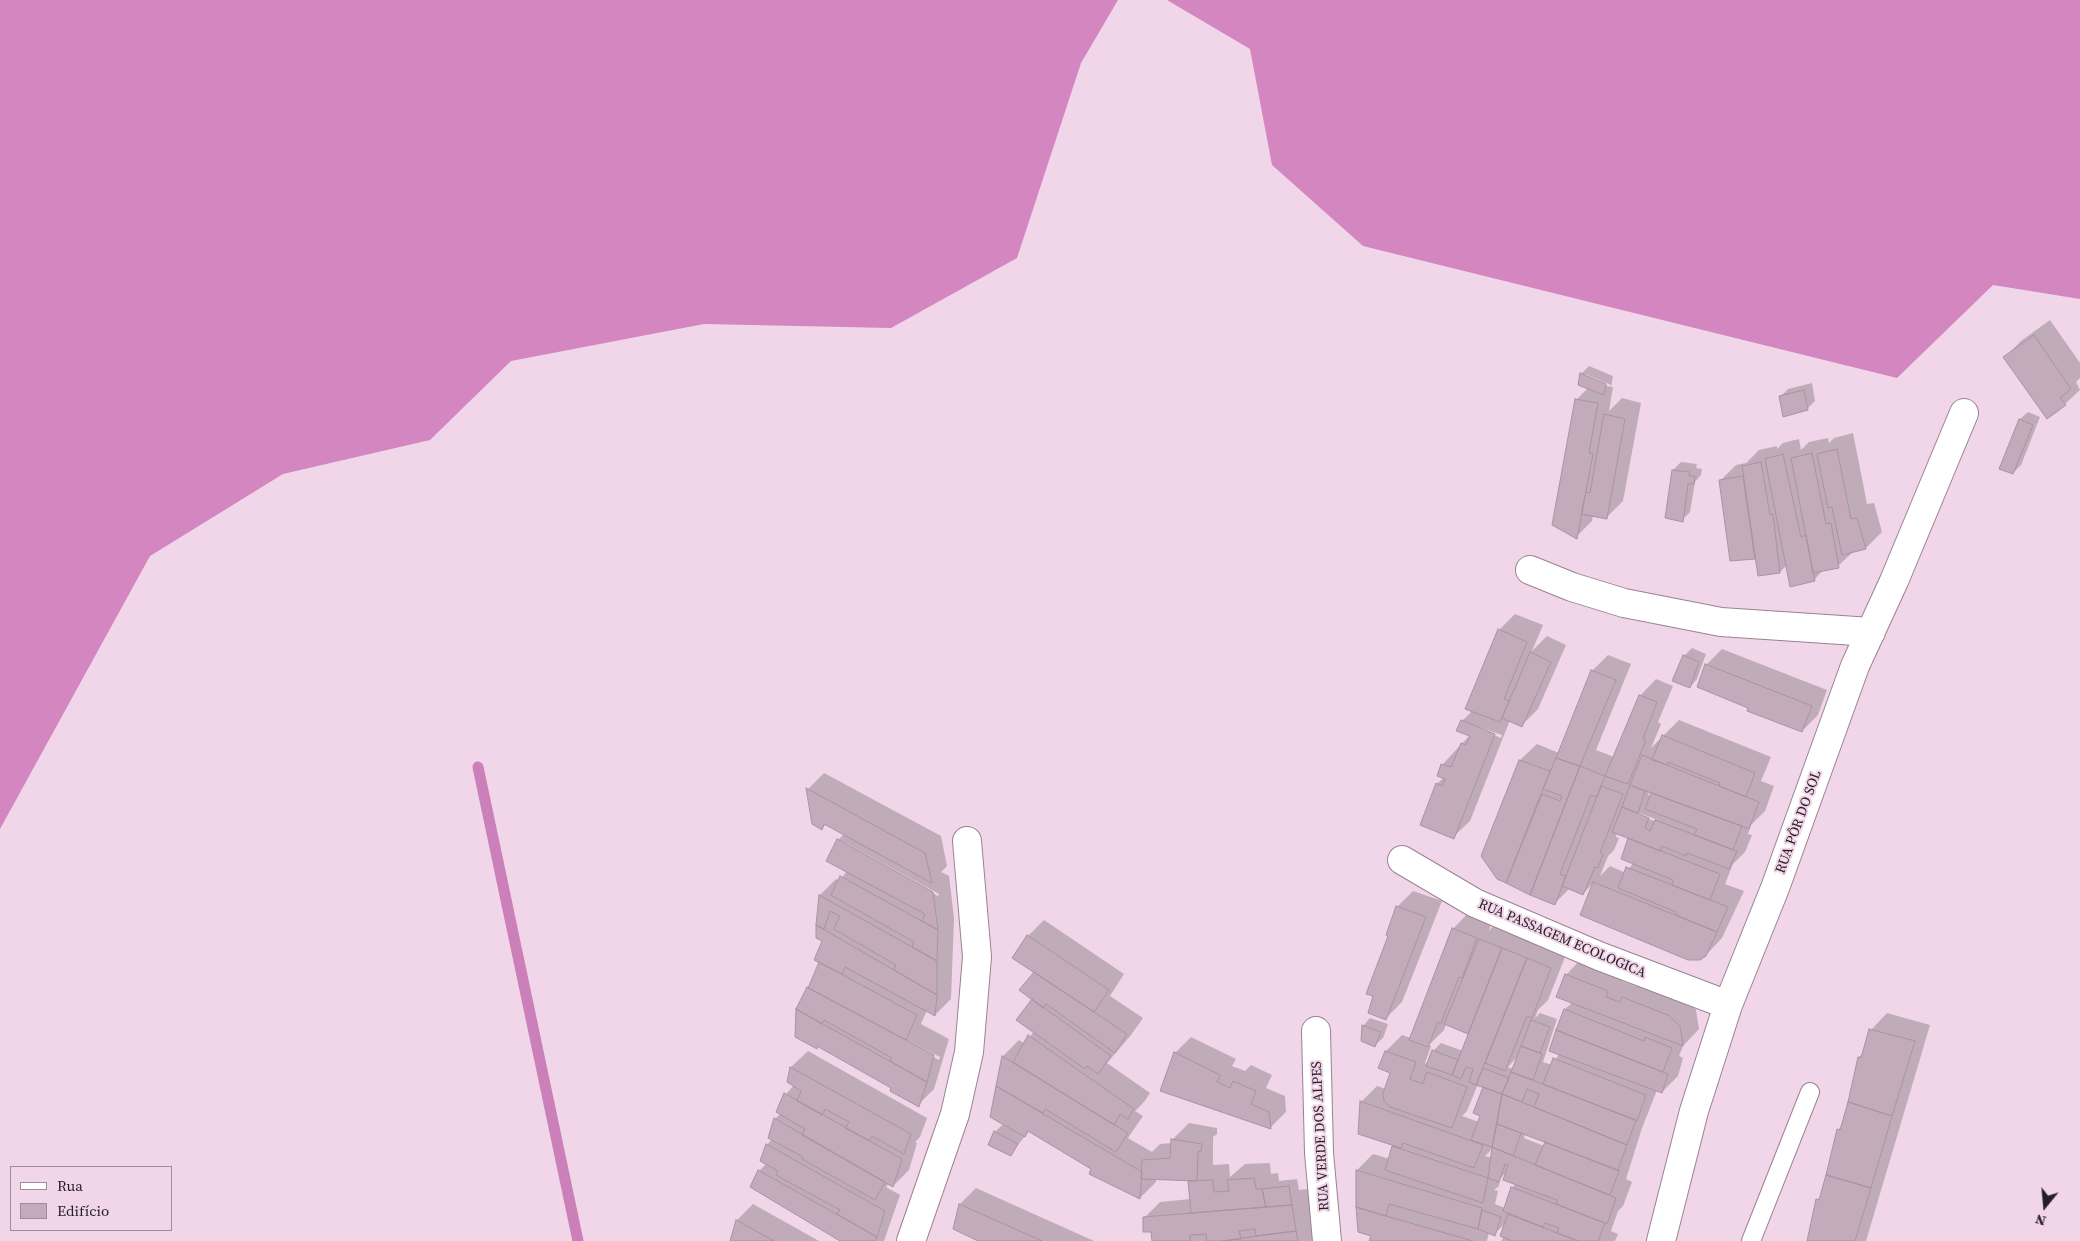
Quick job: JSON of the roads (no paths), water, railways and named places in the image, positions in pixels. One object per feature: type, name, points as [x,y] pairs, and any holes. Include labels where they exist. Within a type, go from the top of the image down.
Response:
[{"type":"street","name":"RUA PÔR DO SOL","points":[[1661,1241],[1694,1111],[1728,1005],[1778,878],[1855,666],[1964,413]]},
{"type":"street","points":[[1530,570],[1572,587],[1624,603],[1722,622],[1871,632]]},
{"type":"street","points":[[911,1241],[954,1114],[969,1052],[976,957],[966,841]]},
{"type":"street","name":"RUA PASSAGEM ECOLOGICA","points":[[1402,860],[1450,889],[1493,911],[1599,956],[1728,1005]]},
{"type":"street","name":"RUA VERDE DOS ALPES","points":[[1316,1031],[1319,1153],[1326,1241]]},
{"type":"lane","points":[[1751,1241],[1810,1092]]},
{"type":"waterway","points":[[478,767],[578,1241]]}]
